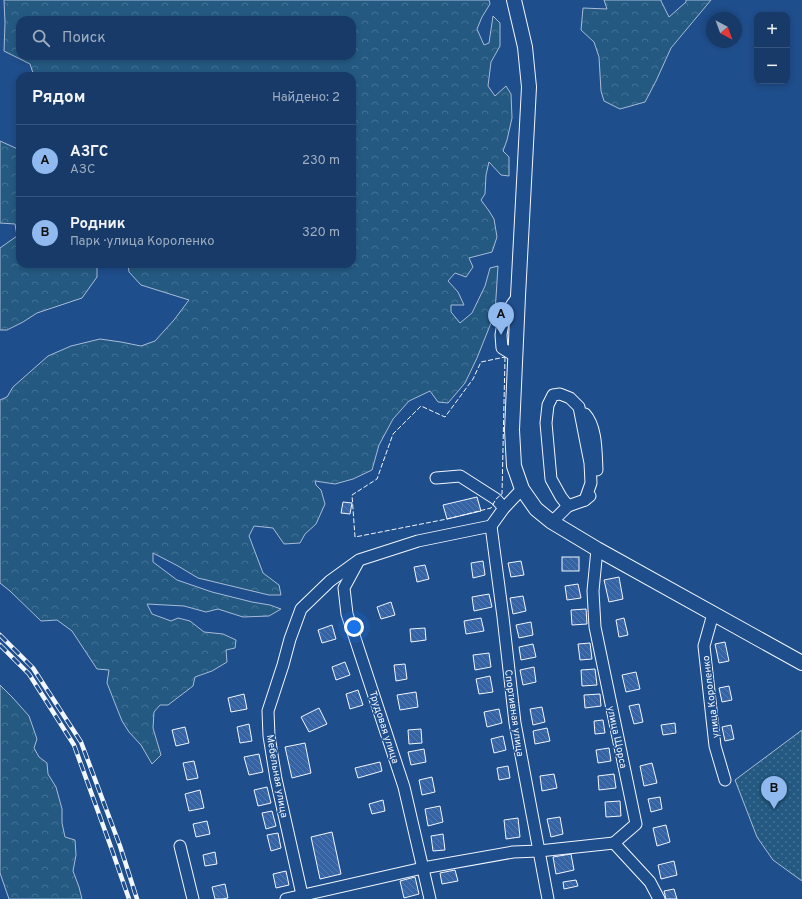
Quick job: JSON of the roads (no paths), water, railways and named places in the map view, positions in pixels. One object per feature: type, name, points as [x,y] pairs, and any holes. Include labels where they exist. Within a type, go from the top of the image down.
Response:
[{"type":"main road","points":[[514,0],[525,47],[530,87],[512,430],[514,466],[522,489],[536,509],[552,522],[597,549],[802,663]]},
{"type":"street","points":[[552,522],[568,506],[585,500],[591,483],[590,463],[579,407],[570,398],[560,394],[553,395],[548,405],[546,423],[551,479],[568,506]]},
{"type":"street","points":[[436,478],[460,476],[496,499],[504,508]]},
{"type":"street","points":[[359,560],[418,541],[491,526],[504,508],[522,489]]},
{"type":"street","name":"Спортивная улица","points":[[491,526],[515,723],[548,899]]},
{"type":"street","name":"улица Щорса","points":[[597,549],[593,591],[596,627],[636,824],[614,843]]},
{"type":"street","name":"Мебельная улица","points":[[303,897],[276,779],[269,736],[268,711],[301,608],[330,581],[359,560]]},
{"type":"street","name":"Трудовая улица","points":[[359,560],[344,588],[347,614],[404,787],[418,842],[430,899]]},
{"type":"street","name":"улица Короленко","points":[[713,614],[704,646],[715,746],[725,780]]},
{"type":"street","points":[[286,899],[303,897],[423,868],[513,852],[539,851],[614,843],[650,882],[659,899]]},
{"type":"street","points":[[180,846],[193,899]]},
{"type":"railway","points":[[0,635],[33,668],[81,742],[120,846],[137,899]]},
{"type":"railway","points":[[0,645],[29,674],[74,745],[129,899]]},
{"type":"place","name":"АЗГС","points":[[501,335]]},
{"type":"place","name":"Родник","points":[[774,809]]}]
